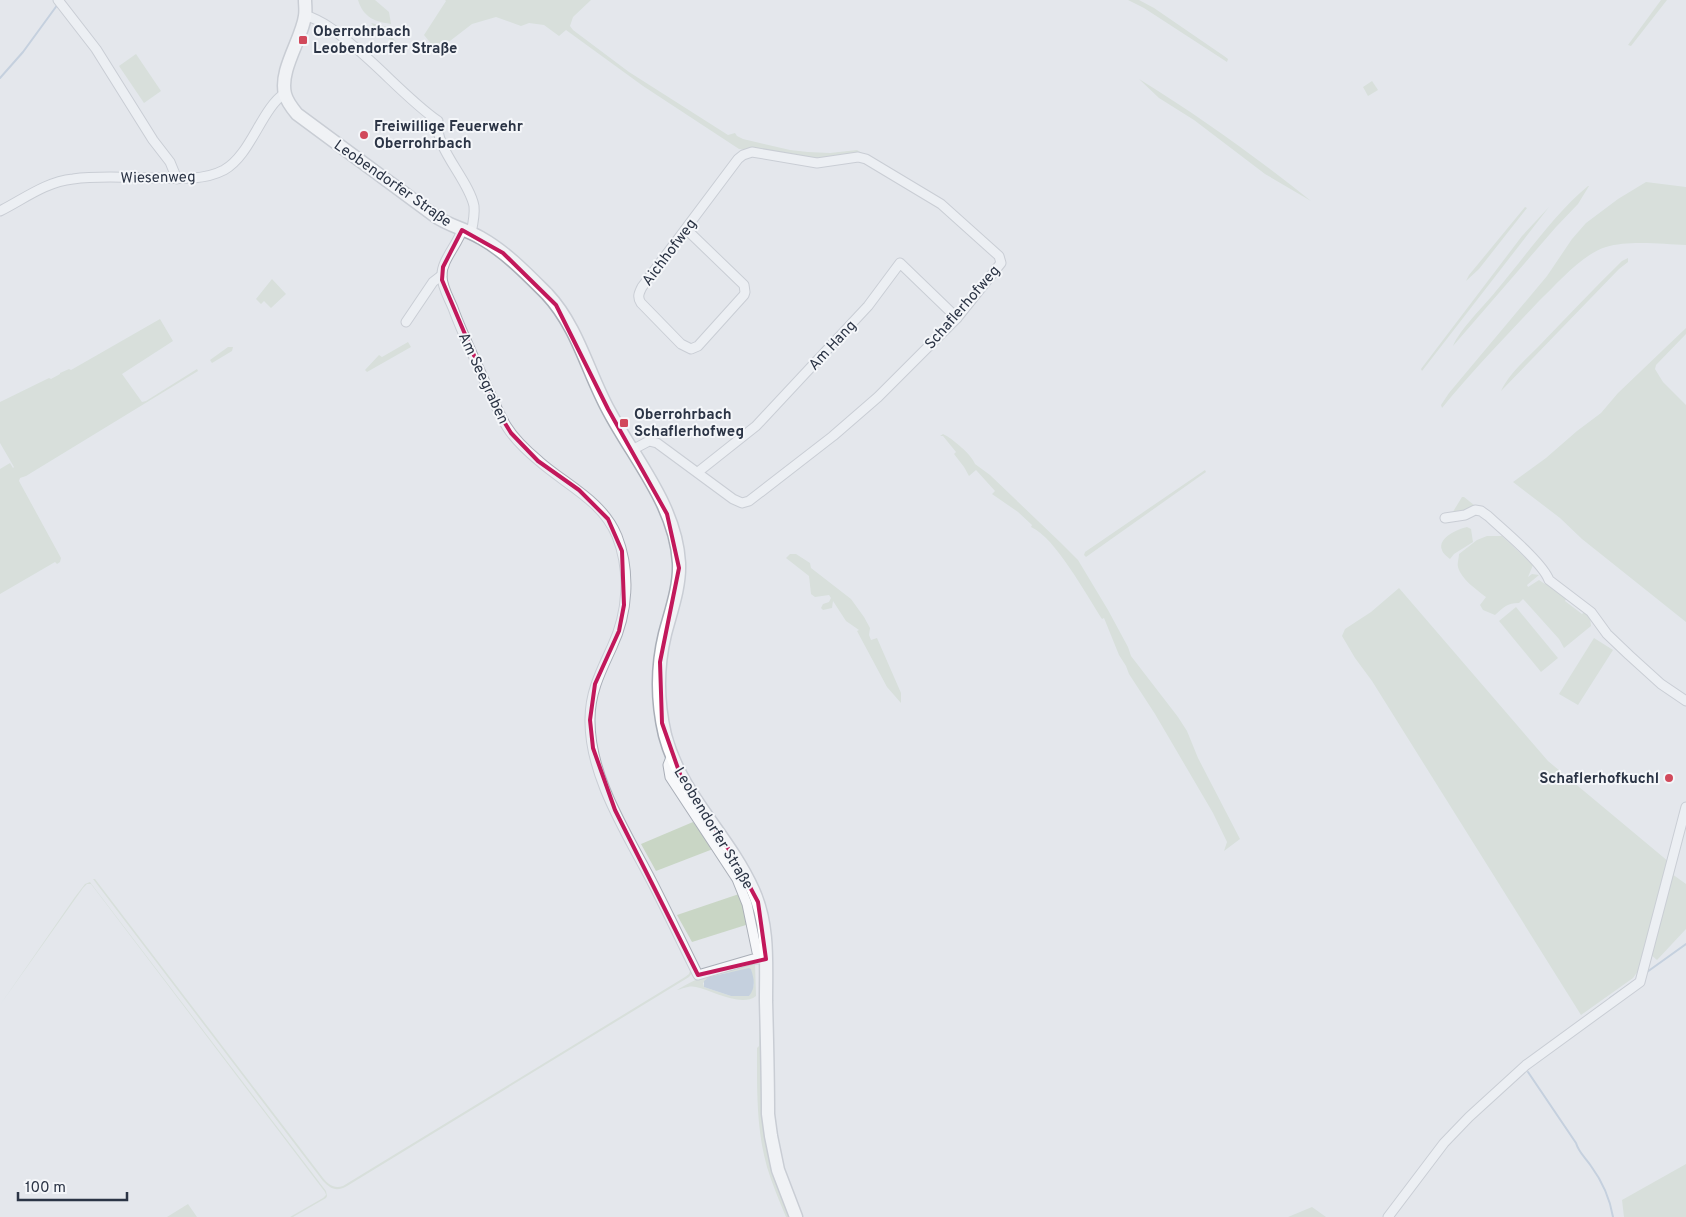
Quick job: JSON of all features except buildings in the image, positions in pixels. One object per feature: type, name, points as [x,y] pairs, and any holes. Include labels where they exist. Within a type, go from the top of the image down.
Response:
[{"type":"main road","points":[[285,93],[287,72],[305,15],[305,0]]},
{"type":"main road","name":"Leobendorfer Straße","points":[[285,93],[297,114],[435,216],[449,225],[487,241],[508,257],[556,306],[573,332],[608,409],[667,514],[678,553],[678,581],[663,644],[659,672],[661,717],[672,755],[685,785],[735,859],[754,893],[764,930],[768,1114],[778,1170],[796,1217]]},
{"type":"street","points":[[60,3],[96,49],[153,140],[170,162],[177,179]]},
{"type":"street","points":[[305,15],[319,20],[338,33],[375,64],[427,114],[438,121],[438,134],[472,200],[474,217],[467,231],[443,266],[442,276],[433,282],[406,322]]},
{"type":"street","name":"Wiesenweg","points":[[0,211],[37,190],[71,179],[177,179],[207,176],[226,169],[245,148],[276,101],[285,93]]},
{"type":"street","name":"Schaflerhofweg","points":[[698,472],[733,499],[742,503],[752,499],[833,436],[878,397],[956,318],[999,267],[1002,260],[947,209],[861,158],[817,163],[758,153],[743,154]]},
{"type":"street","name":"Aichhofweg","points":[[686,229],[721,261],[746,288],[744,295],[698,346],[691,349],[681,344],[641,303],[638,296],[642,287],[686,229],[743,154]]},
{"type":"street","name":"Am Hang","points":[[698,472],[756,426],[868,306],[900,263],[956,318]]},
{"type":"street","name":"Am Seegraben","points":[[442,276],[457,320],[498,412],[508,428],[538,461],[579,490],[608,519],[622,551],[626,586],[622,618],[619,631],[595,684],[591,699],[590,720],[593,748],[600,775],[615,810],[698,974],[753,959],[766,959]]},
{"type":"street","points":[[632,450],[647,442],[655,442],[698,472]]},
{"type":"street","points":[[1445,518],[1465,515],[1474,510],[1482,511],[1529,554],[1547,574],[1549,580],[1592,612],[1607,634],[1661,684],[1686,701]]},
{"type":"street","points":[[1388,1217],[1444,1144],[1469,1117],[1526,1065],[1640,982],[1686,807]]},
{"type":"highlighted area","points":[[462,230],[503,253],[556,305],[608,409],[667,514],[679,568],[660,662],[662,723],[681,777],[735,859],[758,902],[766,959],[698,975],[615,810],[593,748],[590,720],[595,684],[619,631],[624,605],[622,551],[608,519],[579,490],[538,461],[511,433],[498,412],[442,280],[443,267]]},
{"type":"green space","points":[[358,0],[375,0],[389,12],[391,24],[370,18],[363,11]]},
{"type":"green space","points":[[445,0],[591,0],[573,17],[570,26],[573,30],[629,72],[728,135],[735,133],[743,139],[790,150],[830,153],[857,150],[917,186],[866,157],[823,161],[739,149],[643,86],[566,30],[559,36],[544,25],[529,23],[521,26],[496,17],[472,24],[437,51],[424,35]]},
{"type":"green space","points":[[1128,0],[1139,0],[1154,8],[1224,56],[1228,59],[1227,62],[1144,8]]},
{"type":"green space","points":[[1661,0],[1667,0],[1631,46],[1628,45]]},
{"type":"green space","points":[[371,23],[391,28],[391,35],[397,44],[382,34]]},
{"type":"green space","points":[[136,54],[161,91],[144,103],[119,66]]},
{"type":"green space","points":[[1139,79],[1227,137],[1311,201],[1265,174],[1194,120],[1159,98]]},
{"type":"green space","points":[[1372,81],[1378,90],[1368,96],[1363,87]]},
{"type":"green space","points":[[1646,182],[1686,187],[1686,245],[1646,243],[1615,245],[1606,247],[1588,256],[1570,270],[1539,301],[1477,367],[1442,408],[1441,405],[1449,393],[1547,276],[1572,239],[1586,223],[1618,199]]},
{"type":"green space","points":[[1588,186],[1578,204],[1453,346],[1467,325],[1552,222]]},
{"type":"green space","points":[[1525,207],[1527,208],[1479,269],[1466,281],[1469,275]]},
{"type":"green space","points":[[1549,207],[1422,371],[1421,369],[1522,236]]},
{"type":"green space","points":[[1628,258],[1628,262],[1619,269],[1501,391],[1508,379],[1523,362],[1622,261]]},
{"type":"green space","points":[[272,279],[286,294],[271,308],[264,301],[261,304],[256,299]]},
{"type":"green space","points":[[160,319],[173,341],[122,374],[142,402],[197,369],[198,371],[20,478],[19,481],[61,558],[57,564],[55,562],[0,594],[0,469],[10,463],[14,467],[0,443],[0,402],[60,373],[71,370]]},
{"type":"green space","points":[[1686,328],[1686,334],[1656,365],[1655,369],[1663,382],[1686,405],[1686,622],[1582,539],[1560,518],[1513,482],[1601,413],[1618,393]]},
{"type":"green space","points":[[408,342],[411,347],[367,372],[365,370],[379,355],[382,357]]},
{"type":"green space","points":[[228,347],[233,347],[232,351],[212,363],[210,360]]},
{"type":"green space","points":[[943,434],[961,447],[975,464],[990,475],[1078,560],[1108,610],[1131,656],[1187,731],[1198,758],[1240,839],[1224,851],[1227,842],[1213,813],[1155,714],[1129,674],[1104,618],[1102,619],[1070,568],[1050,542],[1031,527],[1032,525],[1018,512],[992,494],[995,491],[976,470],[969,476],[954,454],[956,452],[943,436],[940,436]]},
{"type":"green space","points":[[1205,470],[1206,472],[1086,557],[1084,555],[1085,552]]},
{"type":"green space","points":[[1462,497],[1474,505],[1471,509],[1451,515]]},
{"type":"green space","points":[[1467,527],[1471,529],[1473,542],[1454,554],[1450,559],[1444,554],[1441,546],[1445,538]]},
{"type":"green space","points":[[1487,536],[1502,536],[1533,565],[1528,577],[1532,574],[1539,575],[1527,585],[1528,587],[1539,580],[1545,584],[1548,582],[1569,601],[1566,599],[1565,601],[1582,614],[1585,611],[1590,616],[1591,626],[1564,648],[1559,639],[1523,599],[1519,603],[1506,606],[1495,615],[1483,610],[1480,605],[1486,597],[1466,580],[1458,564],[1459,554],[1477,540]]},
{"type":"green space","points":[[790,554],[796,554],[810,563],[811,568],[851,599],[870,628],[869,635],[871,640],[877,638],[901,693],[901,703],[887,687],[857,631],[859,630],[846,621],[833,601],[832,608],[823,610],[821,608],[831,598],[829,595],[815,597],[811,594],[809,576],[786,558]]},
{"type":"green space","points":[[1399,588],[1548,761],[1669,862],[1638,971],[1633,978],[1581,1015],[1342,636],[1345,629],[1371,612]]},
{"type":"green space","points":[[1516,607],[1558,658],[1541,672],[1499,621]]},
{"type":"green space","points":[[1594,638],[1613,650],[1578,705],[1559,694]]},
{"type":"green space","points":[[693,822],[713,849],[656,871],[641,844]]},
{"type":"green space","points":[[1672,874],[1686,884],[1686,929],[1657,960],[1650,954]]},
{"type":"green space","points":[[93,879],[95,879],[323,1178],[334,1187],[343,1186],[685,977],[689,974],[691,968],[692,973],[689,977],[347,1186],[334,1189],[323,1181]]},
{"type":"green space","points":[[90,882],[326,1191],[327,1196],[326,1198],[290,1217],[323,1198],[326,1195],[325,1192],[91,884],[87,884],[83,888],[0,1005],[75,897],[85,884]]},
{"type":"green space","points":[[739,894],[749,924],[692,942],[677,915]]},
{"type":"green space","points":[[755,963],[756,996],[750,999],[735,999],[693,987],[677,990],[706,976]],"holes":[[[751,969],[754,985],[749,996],[731,996],[704,987],[703,983],[714,975]]]},
{"type":"green space","points":[[760,965],[763,1083],[792,1217],[786,1217],[776,1192],[767,1167],[761,1137],[757,1078]]},
{"type":"green space","points":[[1686,1164],[1686,1217],[1624,1217],[1622,1200]]},
{"type":"green space","points":[[188,1204],[197,1217],[167,1217]]},
{"type":"green space","points":[[1312,1207],[1326,1217],[1288,1217]]},
{"type":"water","points":[[751,969],[754,983],[749,996],[731,996],[704,987],[704,981],[709,977]]},
{"type":"waterway","points":[[0,78],[23,52],[58,4]]},
{"type":"waterway","points":[[1647,972],[1686,944]]},
{"type":"waterway","points":[[1610,998],[1633,982]]},
{"type":"waterway","points":[[1528,1072],[1599,1178],[1608,1197],[1613,1217]]},
{"type":"place","name":"Oberrohrbach Leobendorfer Straße","points":[[303,40]]},
{"type":"place","name":"Freiwillige Feuerwehr Oberrohrbach","points":[[364,135]]},
{"type":"place","name":"Oberrohrbach Schaflerhofweg","points":[[624,423]]},
{"type":"place","name":"Schaflerhofkuchl","points":[[1669,778]]}]
